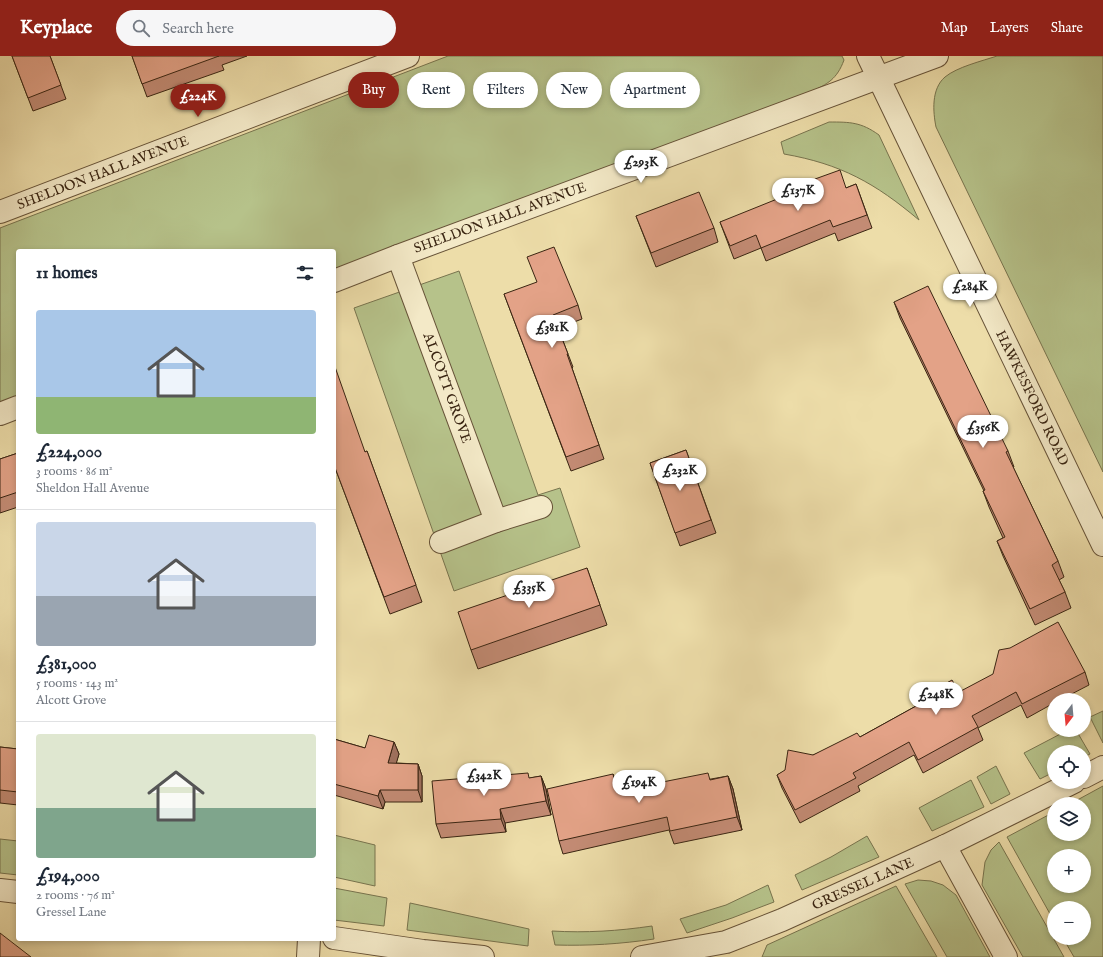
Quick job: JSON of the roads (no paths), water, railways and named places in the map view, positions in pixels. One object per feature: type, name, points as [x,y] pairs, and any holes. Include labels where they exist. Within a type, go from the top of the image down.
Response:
[{"type":"street","name":"SHELDON HALL AVENUE","points":[[0,212],[408,56]]},
{"type":"street","name":"HAWKESFORD ROAD","points":[[868,56],[1103,545]]},
{"type":"street","name":"SHELDON HALL AVENUE","points":[[336,280],[937,56]]},
{"type":"street","name":"ALCOTT GROVE","points":[[398,256],[496,521]]},
{"type":"street","points":[[0,414],[16,408]]},
{"type":"street","points":[[441,542],[496,521],[541,507]]},
{"type":"street","points":[[1091,773],[1103,767]]},
{"type":"street","name":"GRESSEL LANE","points":[[642,957],[729,950],[782,920],[945,846],[1060,789]]},
{"type":"street","points":[[945,846],[1006,957]]},
{"type":"street","points":[[0,890],[16,892]]},
{"type":"street","points":[[336,938],[423,951],[483,957]]},
{"type":"street","points":[[308,957],[309,941]]}]
